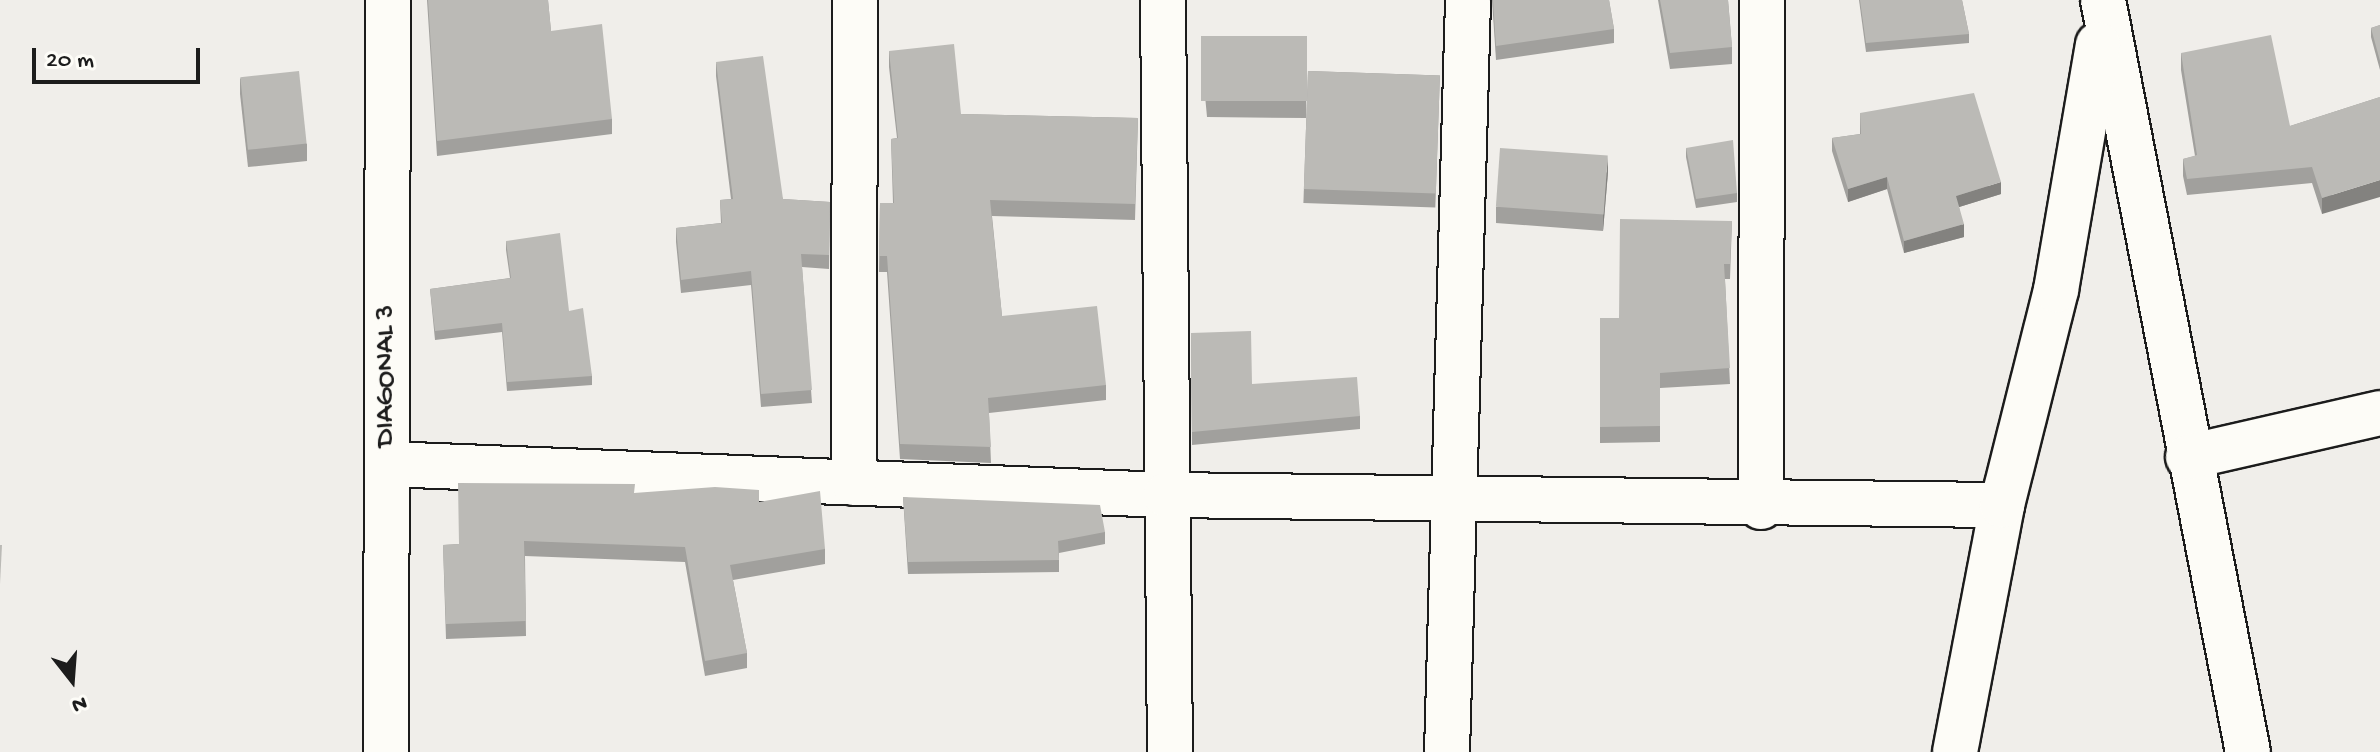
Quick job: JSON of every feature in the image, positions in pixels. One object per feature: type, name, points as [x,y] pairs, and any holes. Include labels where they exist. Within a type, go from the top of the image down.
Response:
[{"type":"street","name":"DIAGONAL 3","points":[[386,752],[388,0]]},
{"type":"street","points":[[854,483],[855,0]]},
{"type":"street","points":[[1163,0],[1170,752]]},
{"type":"street","points":[[1447,752],[1468,0]]},
{"type":"street","points":[[1761,507],[1762,0]]},
{"type":"street","points":[[2103,8],[2188,457],[2248,752]]},
{"type":"street","points":[[1955,752],[2002,505],[2056,290],[2103,8]]},
{"type":"street","points":[[2188,457],[2380,413]]},
{"type":"street","points":[[387,464],[1166,495],[1761,507],[2002,505]]},
{"type":"building","points":[[428,0],[548,0],[551,31],[602,24],[612,119],[437,141]]},
{"type":"building","points":[[1493,0],[1609,0],[1614,29],[1496,46]]},
{"type":"building","points":[[1660,0],[1728,0],[1732,47],[1670,53]]},
{"type":"building","points":[[1860,0],[1962,0],[1969,34],[1866,43]]},
{"type":"building","points":[[2380,25],[2380,61],[2371,28]]},
{"type":"building","points":[[2271,35],[2290,126],[2380,97],[2380,180],[2322,198],[2312,167],[2187,179],[2183,159],[2197,155],[2181,53]]},
{"type":"building","points":[[1201,36],[1307,36],[1307,101],[1201,101]]},
{"type":"building","points":[[954,44],[961,114],[1138,118],[1135,204],[990,200],[1002,316],[1097,306],[1106,385],[988,398],[991,447],[900,444],[887,256],[879,256],[880,203],[894,203],[891,139],[898,138],[889,51]]},
{"type":"building","points":[[763,56],[783,199],[830,202],[829,255],[801,254],[812,390],[761,394],[751,271],[681,280],[676,228],[722,223],[720,200],[733,199],[716,62]]},
{"type":"building","points":[[299,71],[307,144],[248,150],[240,77]]},
{"type":"building","points":[[1308,71],[1440,76],[1436,194],[1304,189]]},
{"type":"building","points":[[1974,93],[2001,182],[1956,196],[1964,224],[1904,241],[1887,177],[1848,189],[1832,138],[1861,134],[1860,113]]},
{"type":"building","points":[[1733,140],[1737,193],[1696,199],[1686,148]]},
{"type":"building","points":[[1500,148],[1608,156],[1604,214],[1496,207]]},
{"type":"building","points":[[1620,219],[1732,221],[1730,264],[1724,264],[1730,368],[1660,373],[1660,426],[1600,427],[1600,318],[1619,318]]},
{"type":"building","points":[[560,233],[569,311],[583,308],[592,376],[507,382],[502,323],[435,331],[430,289],[511,278],[506,241]]},
{"type":"building","points":[[1251,331],[1252,384],[1357,377],[1360,416],[1192,432],[1191,333]]},
{"type":"building","points":[[458,483],[635,484],[634,493],[715,487],[759,490],[759,502],[820,491],[825,549],[730,565],[747,653],[705,661],[685,547],[524,541],[526,621],[446,624],[443,545],[459,544]]},
{"type":"building","points":[[903,497],[1100,505],[1105,532],[1058,541],[1059,560],[908,562]]}]
